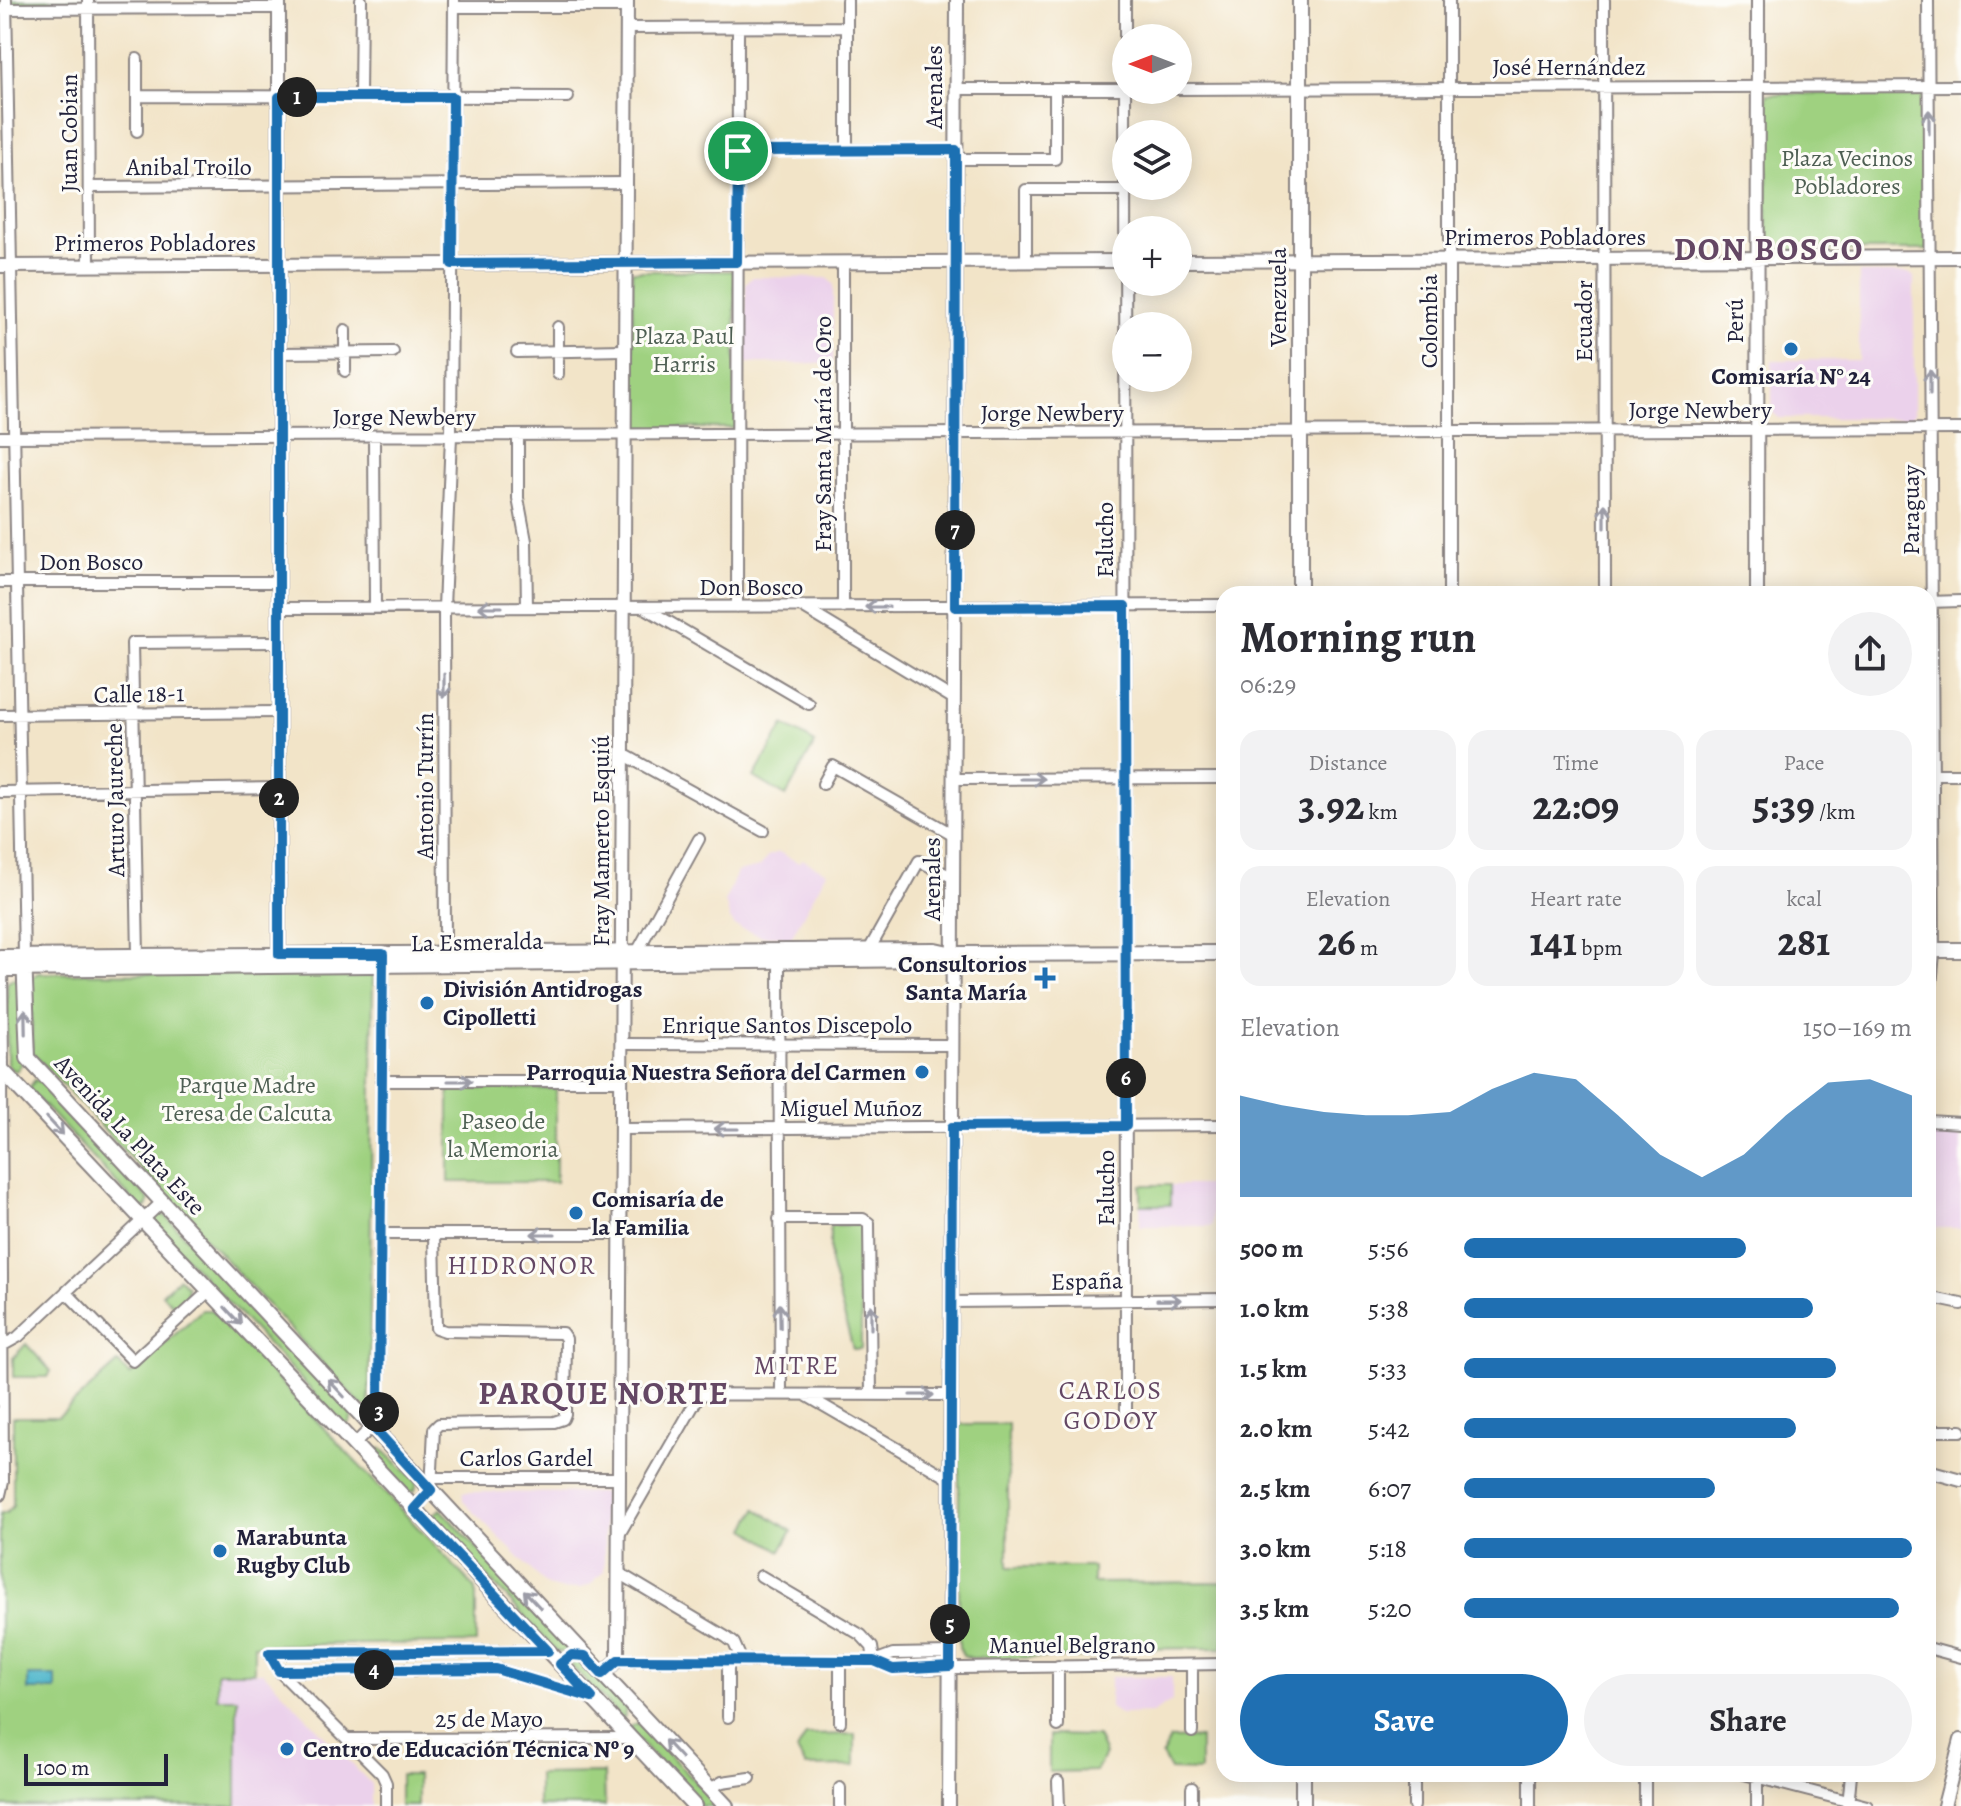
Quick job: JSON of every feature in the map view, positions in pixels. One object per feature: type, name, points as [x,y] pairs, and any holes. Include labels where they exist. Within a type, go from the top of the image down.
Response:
[{"type":"main road","name":"Venezuela","points":[[1300,0],[1300,586]]},
{"type":"main road","name":"La Esmeralda","points":[[0,957],[24,962],[445,959],[869,950],[935,950],[953,954],[1216,953]]},
{"type":"main road","points":[[1936,950],[1961,950]]},
{"type":"main road","name":"La Esmeralda","points":[[627,955],[779,961],[935,959],[953,954]]},
{"type":"main road","name":"La Esmeralda","points":[[0,969],[24,962],[138,956],[279,960]]},
{"type":"main road","points":[[0,957],[4,1072],[16,1077],[24,1072],[25,1051]]},
{"type":"main road","name":"Avenida La Plata Este","points":[[24,962],[25,1051],[30,1061],[372,1426],[432,1484],[585,1656],[726,1806]]},
{"type":"main road","name":"Avenida La Plata Este","points":[[4,1072],[694,1806]]},
{"type":"main road","points":[[560,1664],[574,1654],[585,1656]]},
{"type":"main road","points":[[615,1722],[621,1724],[629,1721],[633,1714],[631,1706]]},
{"type":"main road","points":[[1303,1782],[1303,1806]]},
{"type":"street","points":[[360,97],[361,0]]},
{"type":"street","points":[[847,0],[847,150]]},
{"type":"street","name":"Arenales","points":[[949,1806],[957,0]]},
{"type":"street","name":"Falucho","points":[[1125,0],[1125,24]]},
{"type":"street","name":"Colombia","points":[[1449,0],[1449,586]]},
{"type":"street","name":"Ecuador","points":[[1604,0],[1605,586]]},
{"type":"street","name":"Perú","points":[[1757,586],[1758,0]]},
{"type":"street","name":"Paraguay","points":[[1928,0],[1930,586]]},
{"type":"street","name":"Juan Cobian","points":[[88,4],[89,265]]},
{"type":"street","points":[[4,6],[279,4],[279,960]]},
{"type":"street","points":[[451,436],[454,4],[626,4]]},
{"type":"street","name":"Fray Mamerto Esquiú","points":[[618,1660],[622,1044],[627,955],[623,754],[626,4]]},
{"type":"street","name":"Avenida La Plata Este","points":[[4,6],[5,266],[14,437],[24,962]]},
{"type":"street","points":[[626,28],[847,27]]},
{"type":"street","points":[[737,607],[738,28]]},
{"type":"street","points":[[137,59],[137,131]]},
{"type":"street","name":"José Hernández","points":[[1192,89],[1961,86]]},
{"type":"street","points":[[956,89],[1112,89]]},
{"type":"street","points":[[738,151],[847,150],[1055,159],[1055,89]]},
{"type":"street","points":[[137,96],[568,97]]},
{"type":"street","name":"Anibal Troilo","points":[[89,187],[626,183]]},
{"type":"street","points":[[1026,261],[1026,190],[1112,190]]},
{"type":"street","name":"Primeros Pobladores","points":[[1192,261],[1961,257]]},
{"type":"street","name":"Primeros Pobladores","points":[[5,266],[1112,261]]},
{"type":"street","name":"Fray Santa María de Oro","points":[[843,262],[843,607]]},
{"type":"street","name":"Falucho","points":[[1126,296],[1126,1416]]},
{"type":"street","points":[[558,327],[558,374]]},
{"type":"street","points":[[345,330],[345,371]]},
{"type":"street","points":[[517,352],[625,350]]},
{"type":"street","points":[[279,353],[393,352]]},
{"type":"street","name":"Jorge Newbery","points":[[0,437],[1961,429]]},
{"type":"street","name":"Antonio Turrín","points":[[445,959],[444,608],[451,436]]},
{"type":"street","points":[[518,436],[518,498],[526,541],[527,607]]},
{"type":"street","points":[[374,437],[375,608]]},
{"type":"street","name":"Don Bosco","points":[[0,582],[279,582]]},
{"type":"street","points":[[1936,602],[1961,601]]},
{"type":"street","name":"Don Bosco","points":[[279,608],[1216,605]]},
{"type":"street","points":[[643,607],[809,704]]},
{"type":"street","points":[[802,607],[954,699]]},
{"type":"street","name":"Arturo Jaureche","points":[[138,956],[132,643],[279,642]]},
{"type":"street","name":"Calle 18-1","points":[[0,715],[279,712]]},
{"type":"street","points":[[623,754],[763,831]]},
{"type":"street","points":[[823,784],[833,766],[954,835]]},
{"type":"street","points":[[1936,774],[1961,774]]},
{"type":"street","points":[[954,779],[1216,778]]},
{"type":"street","points":[[0,792],[279,788]]},
{"type":"street","points":[[627,955],[699,839]]},
{"type":"street","points":[[869,950],[919,861],[954,878]]},
{"type":"street","points":[[0,950],[0,957]]},
{"type":"street","points":[[354,1445],[372,1426],[379,1411],[383,959]]},
{"type":"street","points":[[779,961],[781,1394]]},
{"type":"street","name":"Enrique Santos Discepolo","points":[[622,1044],[952,1045]]},
{"type":"street","points":[[0,1495],[3,1482],[1,1147],[4,1072]]},
{"type":"street","points":[[382,1081],[622,1081]]},
{"type":"street","points":[[1936,1121],[1961,1123]]},
{"type":"street","name":"Miguel Muñoz","points":[[622,1129],[1216,1125]]},
{"type":"street","points":[[1,1347],[18,1337],[162,1202]]},
{"type":"street","points":[[779,1219],[863,1219],[869,1223],[871,1395]]},
{"type":"street","points":[[380,1234],[621,1234]]},
{"type":"street","points":[[414,1509],[432,1484],[434,1429],[439,1424],[554,1422],[563,1419],[565,1335],[558,1331],[445,1331],[436,1328],[434,1234]]},
{"type":"street","points":[[66,1292],[133,1361],[209,1291]]},
{"type":"street","name":"España","points":[[951,1302],[1216,1299]]},
{"type":"street","points":[[1936,1299],[1961,1304]]},
{"type":"street","points":[[620,1394],[951,1395]]},
{"type":"street","points":[[619,1535],[700,1394]]},
{"type":"street","points":[[805,1394],[950,1479]]},
{"type":"street","points":[[1936,1431],[1961,1431]]},
{"type":"street","points":[[1936,1473],[1961,1480]]},
{"type":"street","name":"Carlos Gardel","points":[[432,1484],[619,1478]]},
{"type":"street","points":[[619,1573],[726,1637],[734,1643],[742,1661]]},
{"type":"street","points":[[761,1576],[861,1635],[872,1647],[874,1661]]},
{"type":"street","points":[[1936,1650],[1961,1657]]},
{"type":"street","points":[[386,1806],[386,1783],[382,1774],[279,1671],[269,1653],[548,1651]]},
{"type":"street","points":[[602,1674],[618,1660]]},
{"type":"street","name":"Manuel Belgrano","points":[[618,1660],[874,1661],[893,1669],[950,1660],[1058,1666],[1216,1664]]},
{"type":"street","points":[[728,1660],[728,1717]]},
{"type":"street","points":[[840,1661],[840,1722]]},
{"type":"street","points":[[1192,1665],[1192,1732]]},
{"type":"street","points":[[1058,1666],[1058,1726]]},
{"type":"street","points":[[279,1671],[496,1669],[592,1698]]},
{"type":"street","name":"25 de Mayo","points":[[348,1739],[630,1738]]},
{"type":"street","points":[[1944,1806],[1961,1740]]},
{"type":"street","points":[[710,1789],[722,1782],[750,1778]]},
{"type":"street","points":[[1058,1781],[1059,1806]]},
{"type":"street","points":[[1414,1782],[1414,1806]]},
{"type":"street","points":[[1530,1782],[1530,1806]]},
{"type":"street","points":[[1645,1782],[1645,1806]]},
{"type":"street","points":[[1757,1782],[1757,1806]]},
{"type":"street","points":[[1776,1782],[1848,1804],[1867,1806]]},
{"type":"street","points":[[1848,1804],[1850,1782]]},
{"type":"street","points":[[840,1788],[840,1806]]},
{"type":"street","points":[[1192,1788],[1192,1806]]},
{"type":"shaded area","points":[[1859,273],[1909,273],[1914,277],[1914,414],[1910,418],[1779,418],[1772,412],[1772,360],[1859,360]]},
{"type":"shaded area","points":[[753,277],[827,278],[833,284],[833,364],[746,363],[746,283]]},
{"type":"shaded area","points":[[779,852],[799,863],[802,859],[827,872],[789,941],[781,936],[761,936],[735,926],[725,901],[737,872],[760,867],[768,856]]},
{"type":"shaded area","points":[[1940,1131],[1961,1137],[1961,1228],[1936,1228],[1936,1134]]},
{"type":"shaded area","points":[[1141,1185],[1213,1185],[1212,1226],[1140,1226]]},
{"type":"shaded area","points":[[463,1492],[604,1493],[604,1571],[590,1585],[581,1588],[564,1590],[547,1586],[463,1501]]},
{"type":"shaded area","name":"Centro de Educación Técnica Nº 9","points":[[217,1672],[263,1672],[371,1784],[371,1806],[237,1806],[237,1699],[217,1698]]},
{"type":"shaded area","points":[[1110,1677],[1172,1677],[1172,1701],[1152,1713],[1120,1714],[1110,1708]]},
{"type":"green space","points":[[0,0],[84,0],[84,5],[0,5]]},
{"type":"green space","name":"Plaza Vecinos Pobladores","points":[[1927,93],[1927,250],[1767,250],[1767,94]]},
{"type":"green space","name":"Plaza Paul Harris","points":[[632,271],[735,271],[736,428],[633,428]]},
{"type":"green space","points":[[784,725],[815,743],[786,796],[754,777]]},
{"type":"green space","name":"Parque Madre Teresa de Calcuta","points":[[38,973],[373,975],[369,1407],[362,1406],[32,1052],[31,978]]},
{"type":"green space","points":[[14,978],[20,984],[21,1065],[13,1071],[7,1064],[7,985]]},
{"type":"green space","points":[[35,1080],[42,1082],[147,1197],[147,1207],[141,1209],[31,1092],[29,1088]]},
{"type":"green space","name":"Paseo de la Memoria","points":[[449,1089],[556,1089],[556,1182],[449,1182]]},
{"type":"green space","points":[[1141,1185],[1170,1185],[1170,1205],[1141,1205]]},
{"type":"green space","points":[[160,1214],[166,1216],[352,1415],[350,1423],[344,1425],[154,1224],[155,1217]]},
{"type":"green space","points":[[830,1225],[861,1225],[861,1349],[853,1349],[830,1263]]},
{"type":"green space","points":[[179,1278],[187,1286],[187,1296],[175,1307],[162,1294]]},
{"type":"green space","name":"Marabunta Rugby Club","points":[[202,1310],[212,1310],[476,1589],[476,1643],[254,1645],[254,1672],[217,1672],[217,1698],[237,1698],[237,1806],[0,1806],[0,1513],[6,1513],[13,1506],[13,1417],[58,1417],[118,1363],[130,1375]]},
{"type":"green space","points":[[26,1344],[51,1371],[48,1377],[13,1377],[13,1358]]},
{"type":"green space","points":[[959,1424],[1008,1424],[1008,1567],[1093,1567],[1093,1583],[1216,1582],[1216,1648],[1093,1649],[1093,1658],[971,1658],[963,1655],[959,1647]]},
{"type":"green space","points":[[381,1448],[417,1482],[415,1490],[405,1490],[376,1458]]},
{"type":"green space","points":[[441,1509],[568,1647],[566,1652],[557,1652],[435,1520],[434,1514]]},
{"type":"green space","points":[[757,1509],[792,1531],[781,1551],[746,1529]]},
{"type":"green space","points":[[576,1659],[582,1661],[626,1709],[624,1717],[621,1718],[571,1666]]},
{"type":"green space","points":[[637,1723],[719,1806],[701,1806],[632,1734],[631,1726]]},
{"type":"green space","points":[[855,1734],[855,1766],[806,1767],[797,1751],[806,1735]]},
{"type":"green space","points":[[1049,1735],[1097,1736],[1105,1754],[1096,1771],[1049,1772]]},
{"type":"green space","points":[[1200,1738],[1200,1771],[1170,1770],[1162,1755],[1170,1739]]},
{"type":"green space","points":[[604,1773],[605,1806],[538,1806],[538,1774]]},
{"type":"green space","points":[[400,1775],[417,1775],[417,1806],[400,1806]]},
{"type":"water","points":[[28,1676],[56,1676],[56,1690],[28,1690]]},
{"type":"place","name":"Comisaría N° 24","points":[[1791,349]]},
{"type":"place","name":"Consultorios Santa María","points":[[1045,978]]},
{"type":"place","name":"División Antidrogas Cipolletti","points":[[427,1003]]},
{"type":"place","name":"Parroquia Nuestra Señora del Carmen","points":[[922,1072]]},
{"type":"place","name":"Comisaría de la Familia","points":[[576,1213]]},
{"type":"place","name":"Marabunta Rugby Club","points":[[220,1551]]},
{"type":"place","name":"Centro de Educación Técnica Nº 9","points":[[287,1749]]},
{"type":"district","name":"DON BOSCO","points":[[1769,249]]},
{"type":"district","name":"HIDRONOR","points":[[522,1265]]},
{"type":"district","name":"MITRE","points":[[797,1365]]},
{"type":"district","name":"PARQUE NORTE","points":[[604,1393]]},
{"type":"district","name":"CARLOS GODOY","points":[[1111,1405]]},
{"type":"route","points":[[279,97],[453,97],[452,264],[737,262],[738,151],[956,150],[955,607],[1125,606],[1126,1126],[952,1127],[950,1666],[893,1669],[874,1661],[618,1660],[602,1674],[585,1656],[577,1653],[560,1664],[592,1698],[496,1669],[279,1671],[269,1653],[548,1651],[414,1509],[431,1490],[372,1426],[378,1417],[379,1404],[383,954],[279,954],[279,97]]}]
